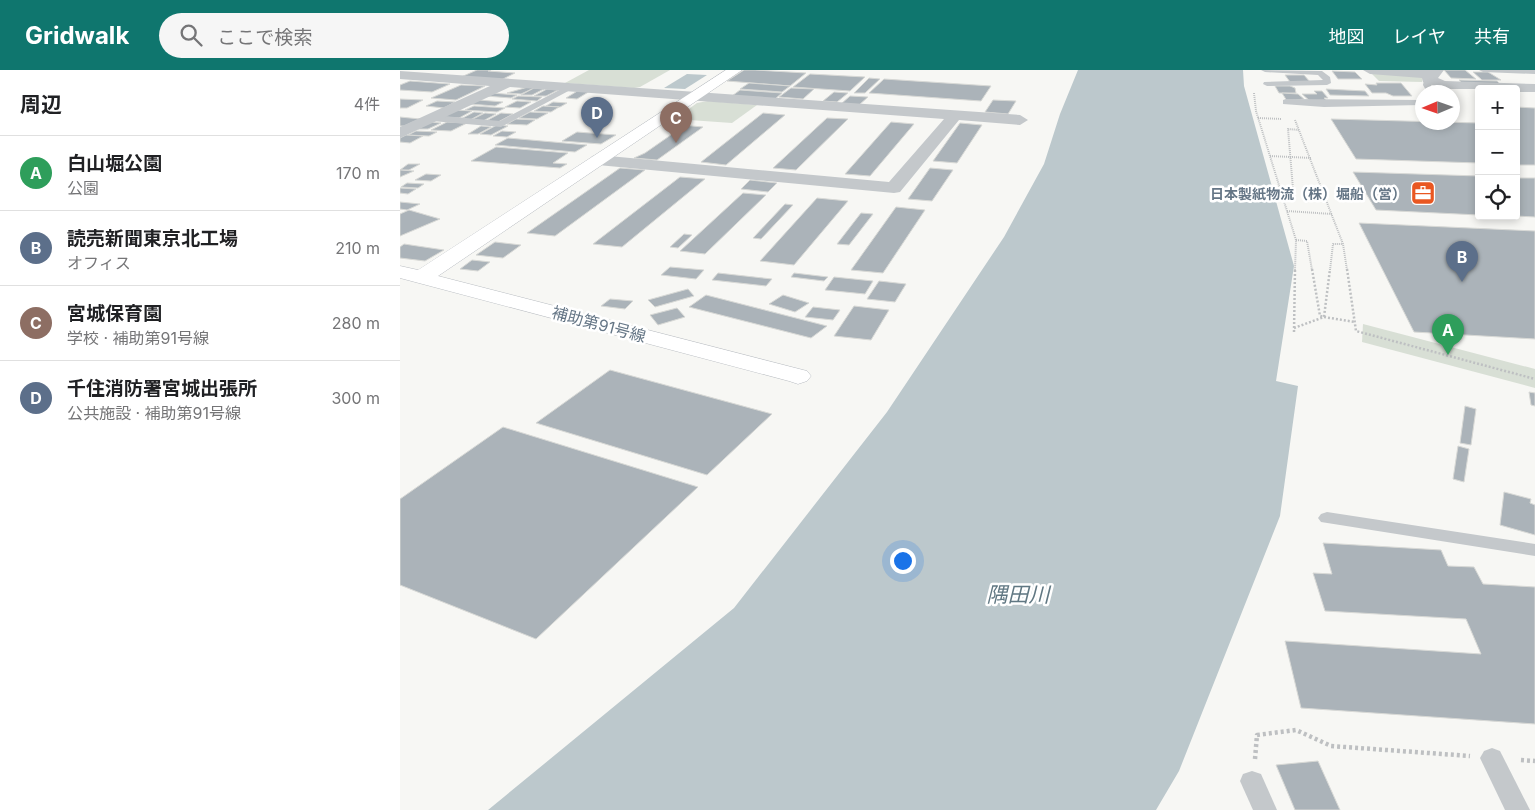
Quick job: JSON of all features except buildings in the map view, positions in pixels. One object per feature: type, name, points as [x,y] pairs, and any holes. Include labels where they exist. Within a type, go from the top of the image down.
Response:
[{"type":"street","points":[[400,133],[534,70]]},
{"type":"street","points":[[411,275],[598,160],[735,70]]},
{"type":"street","points":[[1370,70],[1433,79],[1444,85],[1535,88]]},
{"type":"street","points":[[400,75],[1020,120]]},
{"type":"street","points":[[598,160],[894,188],[955,115]]},
{"type":"street","name":"補助第91号線","points":[[411,275],[798,376]]},
{"type":"lane","points":[[1264,70],[1322,72],[1327,79],[1327,83],[1266,84]]},
{"type":"lane","points":[[1483,70],[1535,72]]},
{"type":"lane","points":[[432,118],[501,124],[570,88]]},
{"type":"lane","points":[[1286,102],[1324,104],[1415,103]]},
{"type":"lane","points":[[1327,518],[1535,550]]},
{"type":"lane","points":[[1492,758],[1518,810]]},
{"type":"lane","points":[[1252,781],[1265,810]]},
{"type":"path","points":[[1253,86],[1258,118],[1296,240],[1294,330],[1324,317]]},
{"type":"path","points":[[1292,114],[1311,158],[1343,244],[1356,331],[1535,379]]},
{"type":"path","points":[[1258,118],[1286,119]]},
{"type":"path","points":[[1284,201],[1294,201],[1288,129],[1299,130]]},
{"type":"path","points":[[1270,156],[1311,158]]},
{"type":"path","points":[[1287,211],[1332,214]]},
{"type":"path","points":[[1296,240],[1307,241],[1320,316],[1355,322]]},
{"type":"path","points":[[1324,317],[1333,244],[1343,244]]},
{"type":"path","points":[[1252,781],[1257,735],[1296,730],[1330,746],[1535,761]]},
{"type":"shaded area","points":[[589,70],[670,70],[640,87],[634,88],[565,83]]},
{"type":"shaded area","points":[[1369,71],[1423,77],[1422,82],[1379,81]]},
{"type":"shaded area","points":[[708,101],[757,105],[732,123],[675,119],[697,103]]},
{"type":"shaded area","points":[[1363,324],[1535,369],[1535,388],[1362,342]]},
{"type":"water","name":"隅田川","points":[[1078,70],[1243,70],[1244,86],[1294,266],[1276,381],[1298,386],[1280,516],[1179,771],[1156,810],[488,810],[734,608],[887,412],[1004,237],[1044,164],[1060,114]]},
{"type":"water","points":[[687,74],[707,75],[685,89],[664,88]]},
{"type":"place","name":"千住消防署宮城出張所","points":[[597,138]]},
{"type":"place","name":"宮城保育園","points":[[676,143]]},
{"type":"place","name":"日本製紙物流（株）堀船（営）","points":[[1423,193]]},
{"type":"place","name":"読売新聞東京北工場","points":[[1462,282]]},
{"type":"place","name":"白山堀公園","points":[[1448,355]]}]
